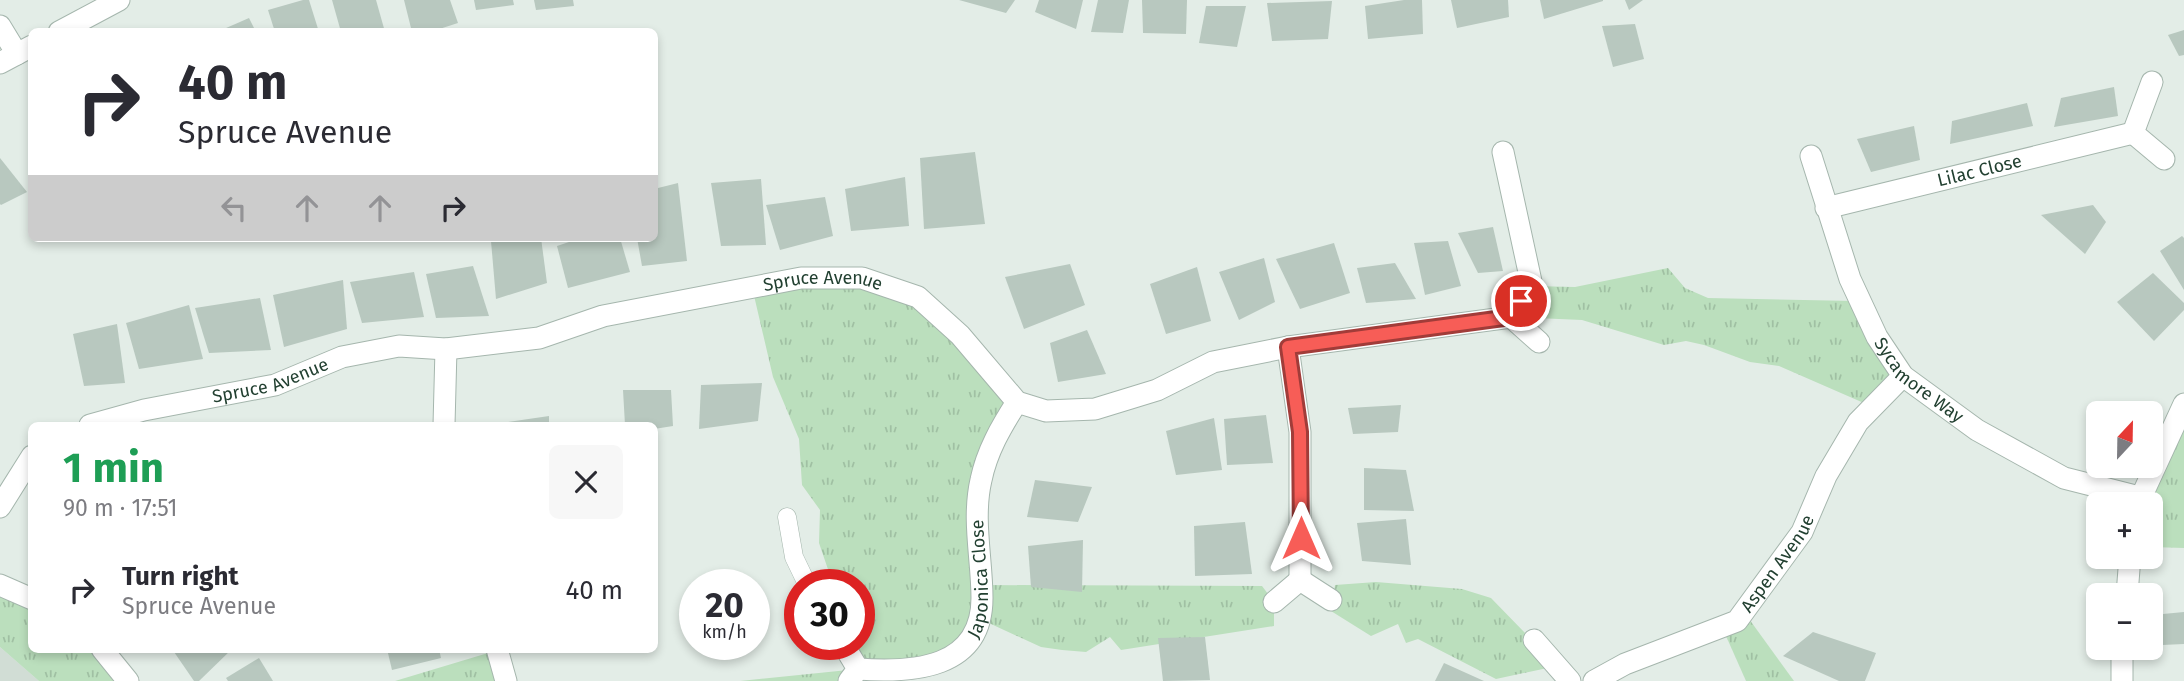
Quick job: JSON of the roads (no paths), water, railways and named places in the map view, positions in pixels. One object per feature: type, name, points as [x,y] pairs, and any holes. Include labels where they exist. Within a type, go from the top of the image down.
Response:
[{"type":"street","points":[[66,28],[119,0]]},
{"type":"street","points":[[0,26],[16,54]]},
{"type":"street","points":[[2152,82],[2133,133],[2164,159]]},
{"type":"street","name":"Lilac Close","points":[[1826,208],[2133,133]]},
{"type":"street","points":[[1017,402],[1046,411],[1095,409],[1157,390],[1213,362],[1288,347],[1511,317],[1532,286],[1503,152]]},
{"type":"street","name":"Sycamore Way","points":[[1811,156],[1850,279],[1877,337],[1903,376],[1977,430],[2064,478],[2111,492]]},
{"type":"street","name":"Spruce Avenue","points":[[101,422],[144,410],[275,385],[342,357],[399,346],[446,349],[539,338],[603,316],[801,278],[862,278],[918,298],[960,335],[1017,402]]},
{"type":"street","points":[[1511,317],[1539,342]]},
{"type":"street","points":[[1274,602],[1300,580],[1300,432],[1288,347]]},
{"type":"street","points":[[444,422],[446,349]]},
{"type":"street","name":"Aspen Avenue","points":[[1594,681],[1625,664],[1737,621],[1802,532],[1826,476],[1858,422],[1903,376]]},
{"type":"street","name":"Japonica Close","points":[[854,675],[901,672],[955,657],[972,641],[982,601],[977,529],[980,481],[992,442],[1017,402]]},
{"type":"street","points":[[2142,492],[2184,404]]},
{"type":"street","points":[[0,507],[28,462]]},
{"type":"street","points":[[1300,580],[1331,600]]},
{"type":"street","points":[[0,584],[28,597]]},
{"type":"street","points":[[1534,640],[1570,681]]},
{"type":"street","points":[[105,653],[128,681]]},
{"type":"street","points":[[498,653],[506,681]]},
{"type":"street","points":[[2122,660],[2122,681]]},
{"type":"lane","points":[[787,517],[794,557],[800,569]]}]
